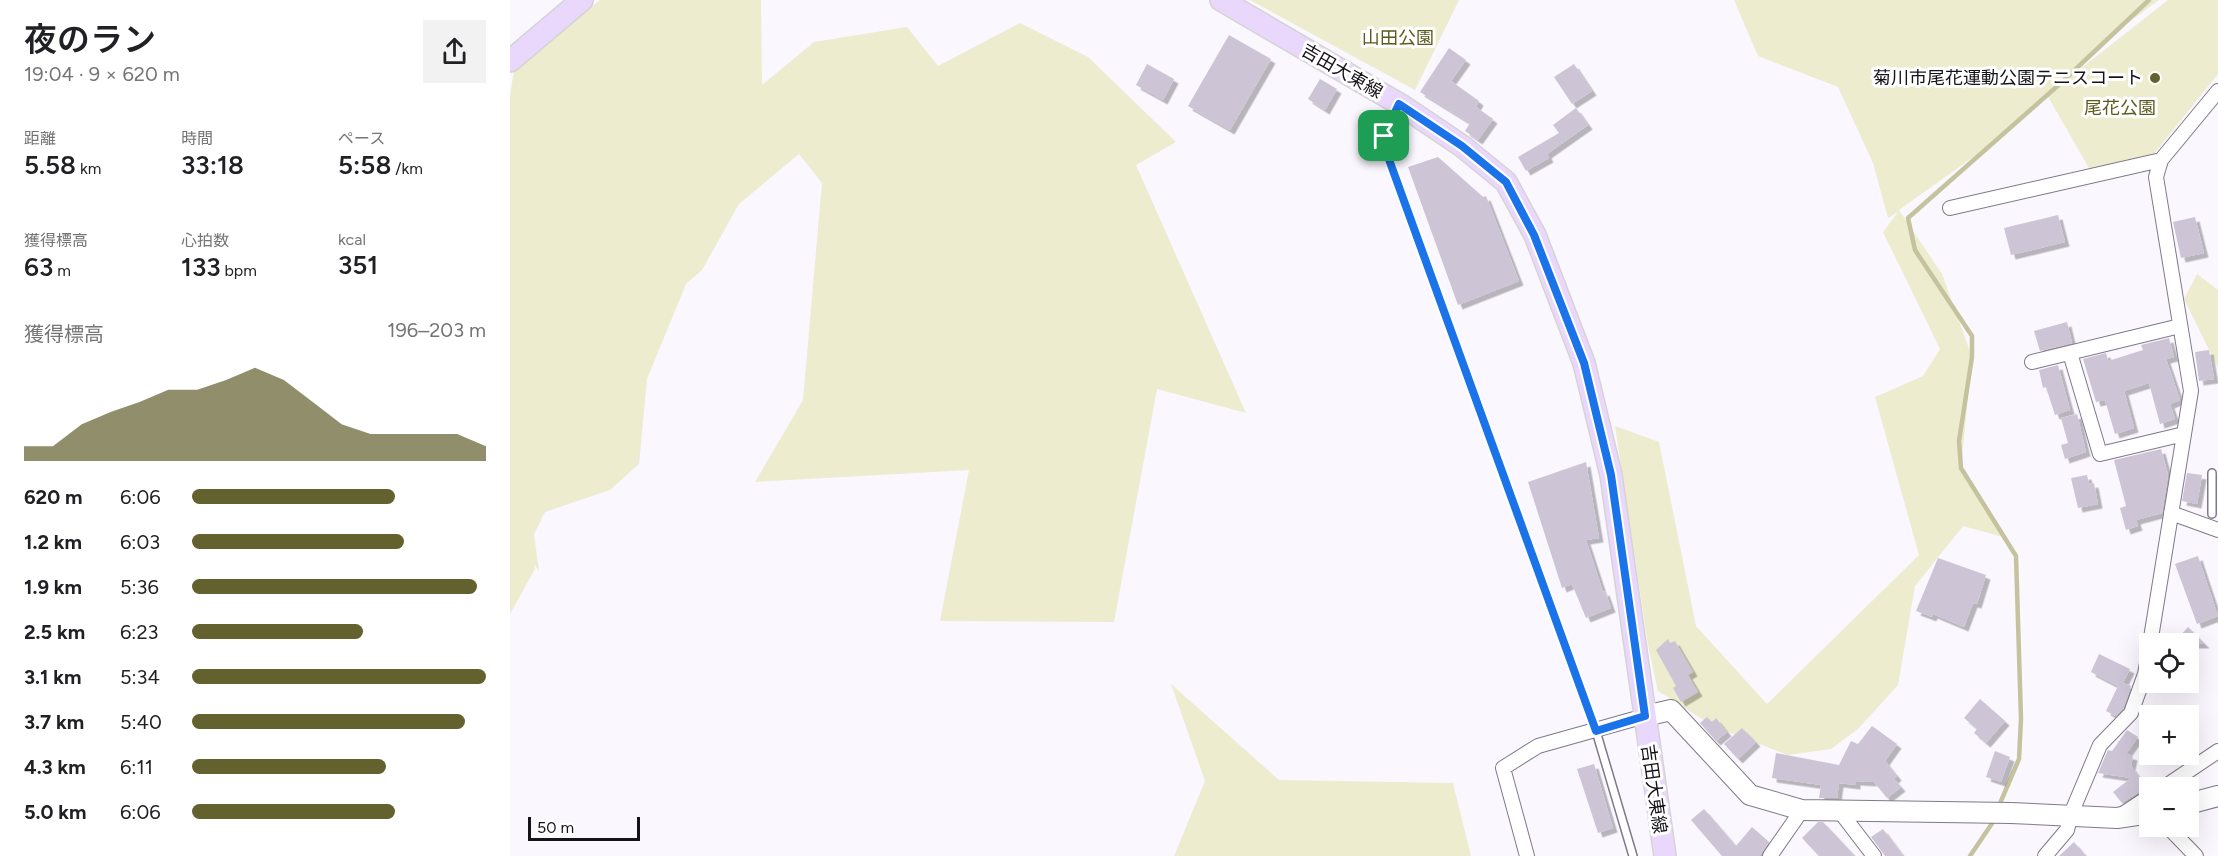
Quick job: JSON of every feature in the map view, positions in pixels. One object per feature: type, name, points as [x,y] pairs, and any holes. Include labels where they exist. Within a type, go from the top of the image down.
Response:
[{"type":"main road","points":[[510,61],[582,0]]},
{"type":"main road","name":"吉田大東線","points":[[1224,1],[1399,104],[1462,146],[1506,182],[1534,235],[1584,363],[1611,475],[1665,856]]},
{"type":"street","points":[[2152,633],[2191,391],[2156,177],[2161,160],[2218,91]]},
{"type":"street","points":[[1950,208],[2161,160]]},
{"type":"street","points":[[2032,362],[2180,326]]},
{"type":"street","points":[[2070,353],[2100,454],[2184,434]]},
{"type":"street","points":[[2171,513],[2212,523]]},
{"type":"street","points":[[2045,856],[2067,830],[2071,814],[2100,745],[2131,713],[2139,691]]},
{"type":"street","points":[[1527,856],[1503,768],[1539,746],[1671,710],[1750,795],[1802,810],[2071,814],[2117,818],[2139,815]]},
{"type":"street","points":[[2179,777],[2218,751]]},
{"type":"street","points":[[2199,801],[2218,796]]},
{"type":"street","points":[[2117,818],[2139,803]]},
{"type":"street","points":[[1838,809],[1874,856]]},
{"type":"street","points":[[1770,856],[1802,810]]},
{"type":"street","points":[[2178,837],[2196,856]]},
{"type":"lane","points":[[1399,104],[1384,136],[1387,154],[1596,731],[1633,856]]},
{"type":"lane","points":[[2212,473],[2212,523]]},
{"type":"lane","points":[[2212,523],[2218,505]]},
{"type":"green space","points":[[600,0],[761,0],[762,85],[814,42],[907,27],[938,66],[1020,23],[1088,57],[1176,142],[1136,165],[1246,413],[1157,389],[1114,622],[940,621],[969,470],[755,482],[803,400],[822,183],[799,154],[739,204],[702,270],[686,284],[647,379],[639,464],[610,490],[545,512],[534,534],[539,571],[534,564],[535,569],[510,614],[510,96],[514,70]]},
{"type":"green space","name":"山田公園","points":[[1250,0],[1459,0],[1415,90]]},
{"type":"green space","points":[[1734,0],[2159,0],[2114,33],[1997,140],[1899,210],[1942,274],[1972,357],[1961,468],[2007,538],[1963,526],[1915,586],[1898,685],[1858,729],[1831,749],[1788,755],[1713,726],[1658,691],[1648,645],[1615,426],[1659,442],[1696,626],[1767,704],[1919,555],[1875,397],[1923,376],[1940,349],[1883,232],[1898,212],[1888,218],[1873,163],[1838,87],[1758,56]]},
{"type":"green space","name":"尾花公園","points":[[2168,0],[2218,0],[2218,74],[2153,155],[2093,175],[2047,95]]},
{"type":"green space","points":[[2197,274],[2218,290],[2218,368],[2184,299]]},
{"type":"green space","points":[[1171,684],[1279,780],[1453,783],[1471,856],[1174,856],[1205,781]]},
{"type":"building","points":[[1229,35],[1271,59],[1230,130],[1188,106]]},
{"type":"building","points":[[1449,48],[1466,60],[1451,81],[1479,101],[1476,107],[1493,119],[1478,140],[1465,131],[1470,123],[1420,92]]},
{"type":"building","points":[[1147,64],[1174,79],[1163,100],[1136,85]]},
{"type":"building","points":[[1574,64],[1592,91],[1572,104],[1554,77]]},
{"type":"building","points":[[1320,79],[1337,89],[1325,110],[1308,99]]},
{"type":"building","points":[[1576,108],[1588,125],[1547,154],[1549,158],[1526,171],[1518,157],[1559,133],[1553,125]]},
{"type":"building","points":[[1438,157],[1483,197],[1486,196],[1519,281],[1458,305],[1408,167]]},
{"type":"building","points":[[2058,215],[2065,242],[2011,255],[2004,228]]},
{"type":"building","points":[[2195,217],[2204,253],[2181,258],[2173,222]]},
{"type":"building","points":[[2067,322],[2072,343],[2040,351],[2034,331]]},
{"type":"building","points":[[2169,338],[2174,357],[2166,359],[2180,400],[2170,404],[2175,419],[2160,424],[2149,383],[2124,391],[2134,428],[2115,434],[2105,400],[2096,402],[2083,359],[2106,353],[2108,361],[2143,350],[2141,345]]},
{"type":"building","points":[[2209,350],[2214,379],[2199,381],[2195,352]]},
{"type":"building","points":[[2058,365],[2070,410],[2055,415],[2046,387],[2043,388],[2039,370]]},
{"type":"building","points":[[2077,414],[2086,452],[2065,459],[2061,445],[2068,443],[2061,418]]},
{"type":"building","points":[[2161,449],[2168,475],[2162,513],[2136,520],[2138,526],[2126,530],[2120,508],[2126,506],[2114,460]]},
{"type":"building","points":[[1586,462],[1599,538],[1586,540],[1603,592],[1605,591],[1611,608],[1586,618],[1572,584],[1562,588],[1528,482]]},
{"type":"building","points":[[2187,473],[2202,475],[2197,504],[2182,501]]},
{"type":"building","points":[[2087,475],[2089,484],[2094,483],[2098,504],[2078,508],[2071,478]]},
{"type":"building","points":[[2198,556],[2218,616],[2197,624],[2175,564]]},
{"type":"building","points":[[1938,558],[1986,575],[1977,604],[1973,603],[1964,627],[1933,614],[1932,617],[1916,611]]},
{"type":"building","points":[[2188,627],[2194,633],[2183,633]]},
{"type":"building","points":[[1668,639],[1670,643],[1675,641],[1693,672],[1688,675],[1698,692],[1681,702],[1673,688],[1676,686],[1656,650]]},
{"type":"building","points":[[2099,654],[2130,669],[2123,683],[2131,686],[2123,709],[2116,716],[2106,711],[2118,686],[2091,672]]},
{"type":"building","points":[[1980,699],[2005,721],[1986,743],[1974,733],[1977,729],[1964,718]]},
{"type":"building","points":[[1707,717],[1712,722],[1716,718],[1727,732],[1716,741],[1700,723]]},
{"type":"building","points":[[1872,726],[1897,744],[1885,761],[1897,776],[1894,779],[1901,787],[1887,798],[1874,782],[1856,781],[1856,785],[1839,783],[1837,798],[1819,798],[1821,785],[1772,778],[1776,753],[1839,765],[1851,741],[1858,744]]},
{"type":"building","points":[[1742,728],[1756,742],[1738,759],[1724,744]]},
{"type":"building","points":[[2127,730],[2138,737],[2126,754],[2133,756],[2131,766],[2139,777],[2139,792],[2122,803],[2113,792],[2131,778],[2098,773],[2108,750],[2112,751]]},
{"type":"building","points":[[1995,751],[2010,757],[2001,782],[1986,777]]},
{"type":"building","points":[[1594,764],[1613,828],[1598,833],[1577,769]]},
{"type":"building","points":[[1704,809],[1736,846],[1752,827],[1769,842],[1759,856],[1722,856],[1691,820]]},
{"type":"building","points":[[1818,822],[1823,822],[1855,856],[1819,856],[1802,838]]},
{"type":"building","points":[[1883,829],[1903,856],[1885,856],[1871,837]]},
{"type":"building","points":[[2074,842],[2086,856],[2059,856]]},
{"type":"waterway","points":[[1998,808],[2019,759],[2021,719],[2016,556],[1961,468],[1959,441],[1972,357],[1972,336],[1915,250],[1908,218],[2062,82],[2149,0]]},
{"type":"waterway","points":[[1970,856],[1995,819]]},
{"type":"place","name":"菊川市尾花運動公園テニスコート","points":[[2155,78]]},
{"type":"route","points":[[1399,104],[1462,146],[1506,182],[1534,235],[1584,363],[1611,475],[1645,716],[1596,731],[1400,193],[1387,154],[1384,136],[1399,104]]}]
